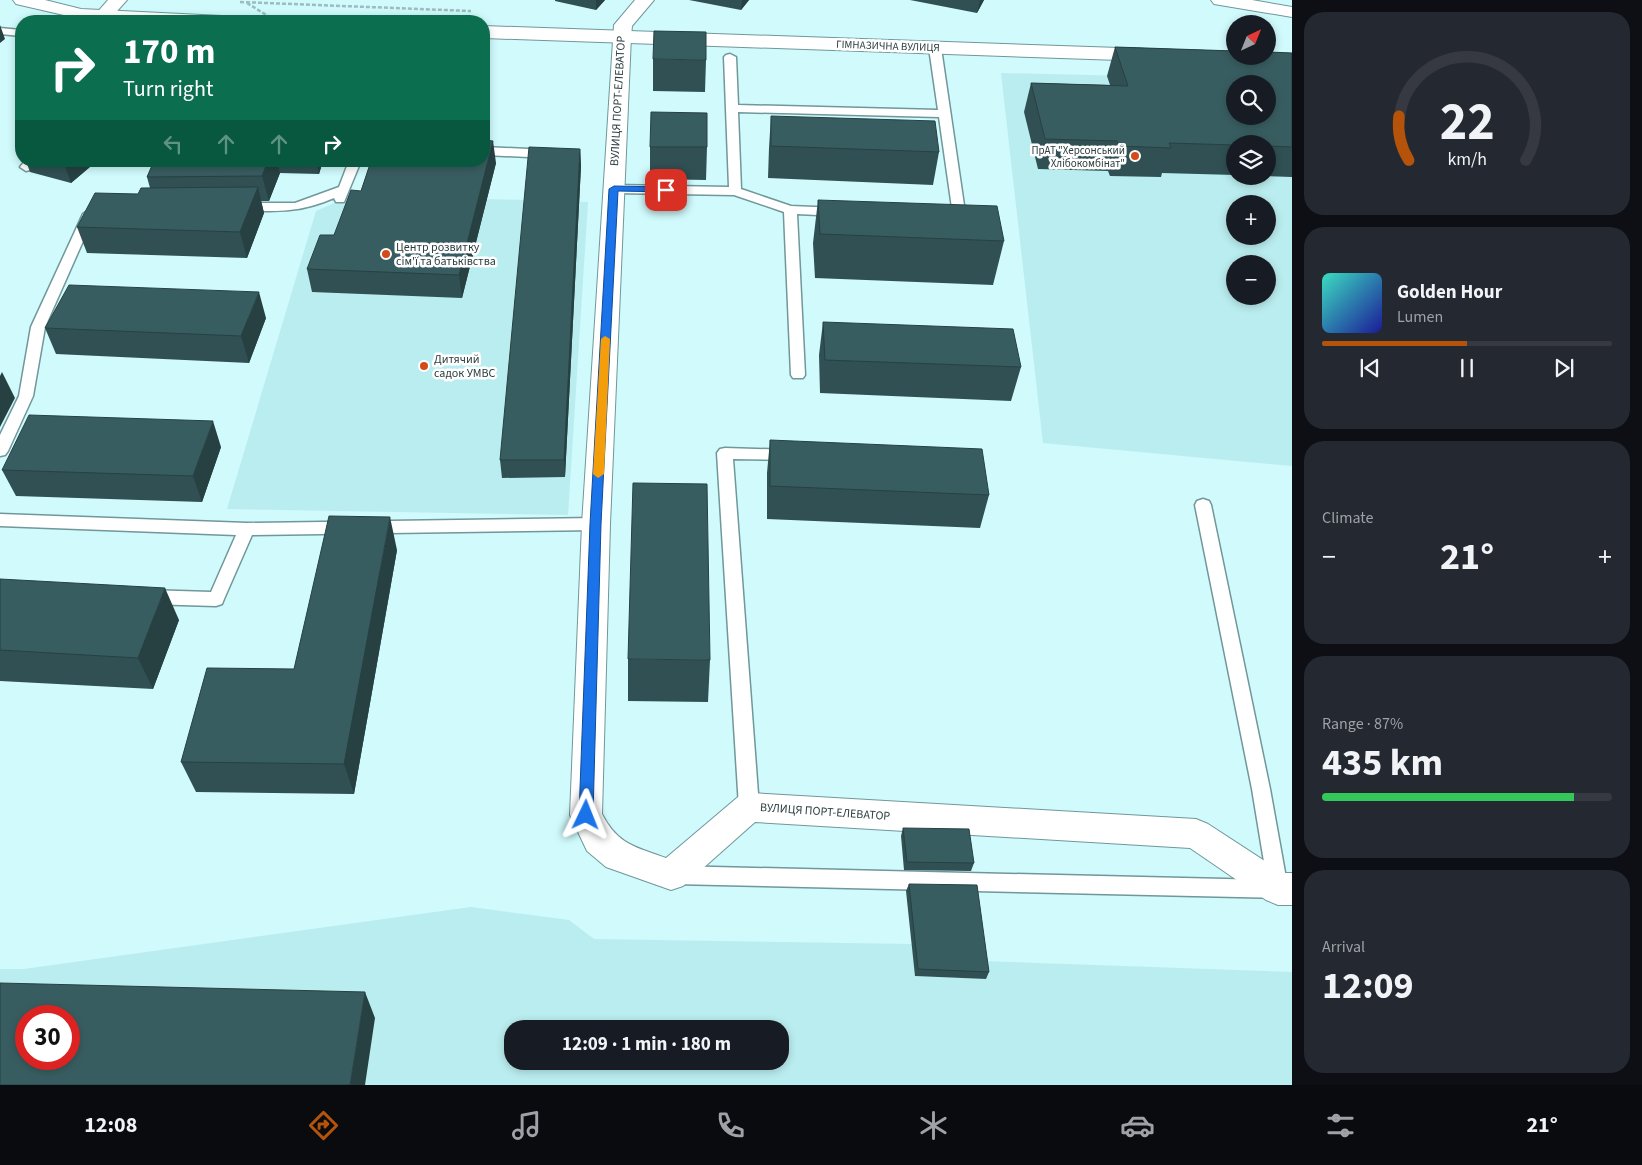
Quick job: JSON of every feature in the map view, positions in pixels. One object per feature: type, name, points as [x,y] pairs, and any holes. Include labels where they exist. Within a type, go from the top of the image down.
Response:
[{"type":"street","points":[[22,0],[85,15]]},
{"type":"street","points":[[105,15],[118,0]]},
{"type":"street","name":"ВУЛИЦЯ ПОРТ-ЕЛЕВАТОР","points":[[644,0],[623,25],[622,36],[596,524],[586,815],[599,841],[618,856],[671,875],[749,807],[1196,834],[1285,889]]},
{"type":"street","points":[[1220,0],[1292,12]]},
{"type":"street","name":"ГІМНАЗИЧНА ВУЛИЦЯ","points":[[490,32],[1162,55]]},
{"type":"lane","points":[[0,31],[15,32]]},
{"type":"lane","points":[[935,48],[960,219],[941,218]]},
{"type":"lane","points":[[730,57],[735,191]]},
{"type":"lane","points":[[733,108],[945,114]]},
{"type":"lane","points":[[490,151],[563,155]]},
{"type":"lane","points":[[227,207],[295,206],[341,195],[353,167]]},
{"type":"lane","points":[[614,189],[735,191],[790,210],[846,213]]},
{"type":"lane","points":[[0,451],[26,396],[38,327],[92,208],[102,208]]},
{"type":"lane","points":[[790,210],[798,375]]},
{"type":"lane","points":[[749,807],[725,454],[803,455]]},
{"type":"lane","points":[[671,875],[1285,889],[1261,789],[1203,505]]},
{"type":"lane","points":[[0,520],[247,529],[596,524]]},
{"type":"lane","points":[[128,597],[216,599],[247,529]]},
{"type":"path","points":[[241,0],[266,15]]},
{"type":"path","points":[[236,2],[475,11]]},
{"type":"shaded area","points":[[1001,73],[1226,78],[1226,125],[1276,125],[1276,80],[1292,80],[1292,466],[1043,443]]},
{"type":"shaded area","name":"Дитячий садок УМВС","points":[[353,195],[588,202],[568,515],[227,509],[316,211]]},
{"type":"shaded area","points":[[471,907],[569,920],[594,939],[912,944],[916,976],[985,979],[983,961],[1292,972],[1292,1085],[0,1085],[0,969],[24,969]]},
{"type":"building","points":[[654,31],[706,32],[706,60],[653,59]]},
{"type":"building","points":[[1115,47],[1226,51],[1226,65],[1276,65],[1276,52],[1292,53],[1292,147],[1276,146],[1276,135],[1226,135],[1226,145],[1169,143],[1171,148],[1119,146],[1117,141],[1045,139],[1031,83],[1128,86]]},
{"type":"building","points":[[651,112],[707,113],[707,147],[650,147]]},
{"type":"building","points":[[771,116],[935,121],[939,152],[771,146]]},
{"type":"building","points":[[490,141],[493,141],[490,153]]},
{"type":"building","points":[[529,147],[580,149],[564,460],[500,460]]},
{"type":"building","points":[[151,167],[266,167],[262,176],[147,177]]},
{"type":"building","points":[[369,167],[486,167],[459,275],[307,269],[320,235],[334,235],[351,190],[361,191]]},
{"type":"building","points":[[258,187],[240,232],[77,227],[95,193],[138,194],[141,188]]},
{"type":"building","points":[[818,200],[997,206],[1004,241],[820,234]]},
{"type":"building","points":[[69,285],[259,292],[241,336],[45,328]]},
{"type":"building","points":[[823,322],[1013,329],[1021,367],[825,360]]},
{"type":"building","points":[[29,415],[213,421],[193,476],[2,470]]},
{"type":"building","points":[[770,440],[982,449],[989,495],[770,486]]},
{"type":"building","points":[[633,483],[707,484],[710,660],[628,659]]},
{"type":"building","points":[[329,516],[390,517],[344,764],[181,762],[207,668],[294,669]]},
{"type":"building","points":[[0,579],[165,588],[138,658],[0,650]]},
{"type":"building","points":[[903,828],[969,829],[974,863],[907,862]]},
{"type":"building","points":[[909,884],[977,885],[989,972],[918,969]]},
{"type":"building","points":[[0,983],[365,992],[350,1085],[0,1085]]},
{"type":"slow traffic","points":[[598,474],[605,339]]},
{"type":"place","name":"ПрАТ \"Херсонський Хлібокомбінат\"","points":[[1135,156]]},
{"type":"place","name":"Центр розвитку сім'ї та батьківства","points":[[386,254]]},
{"type":"place","name":"Дитячий садок УМВС","points":[[424,366]]},
{"type":"route","points":[[586,815],[596,524],[614,189],[666,190]]}]
